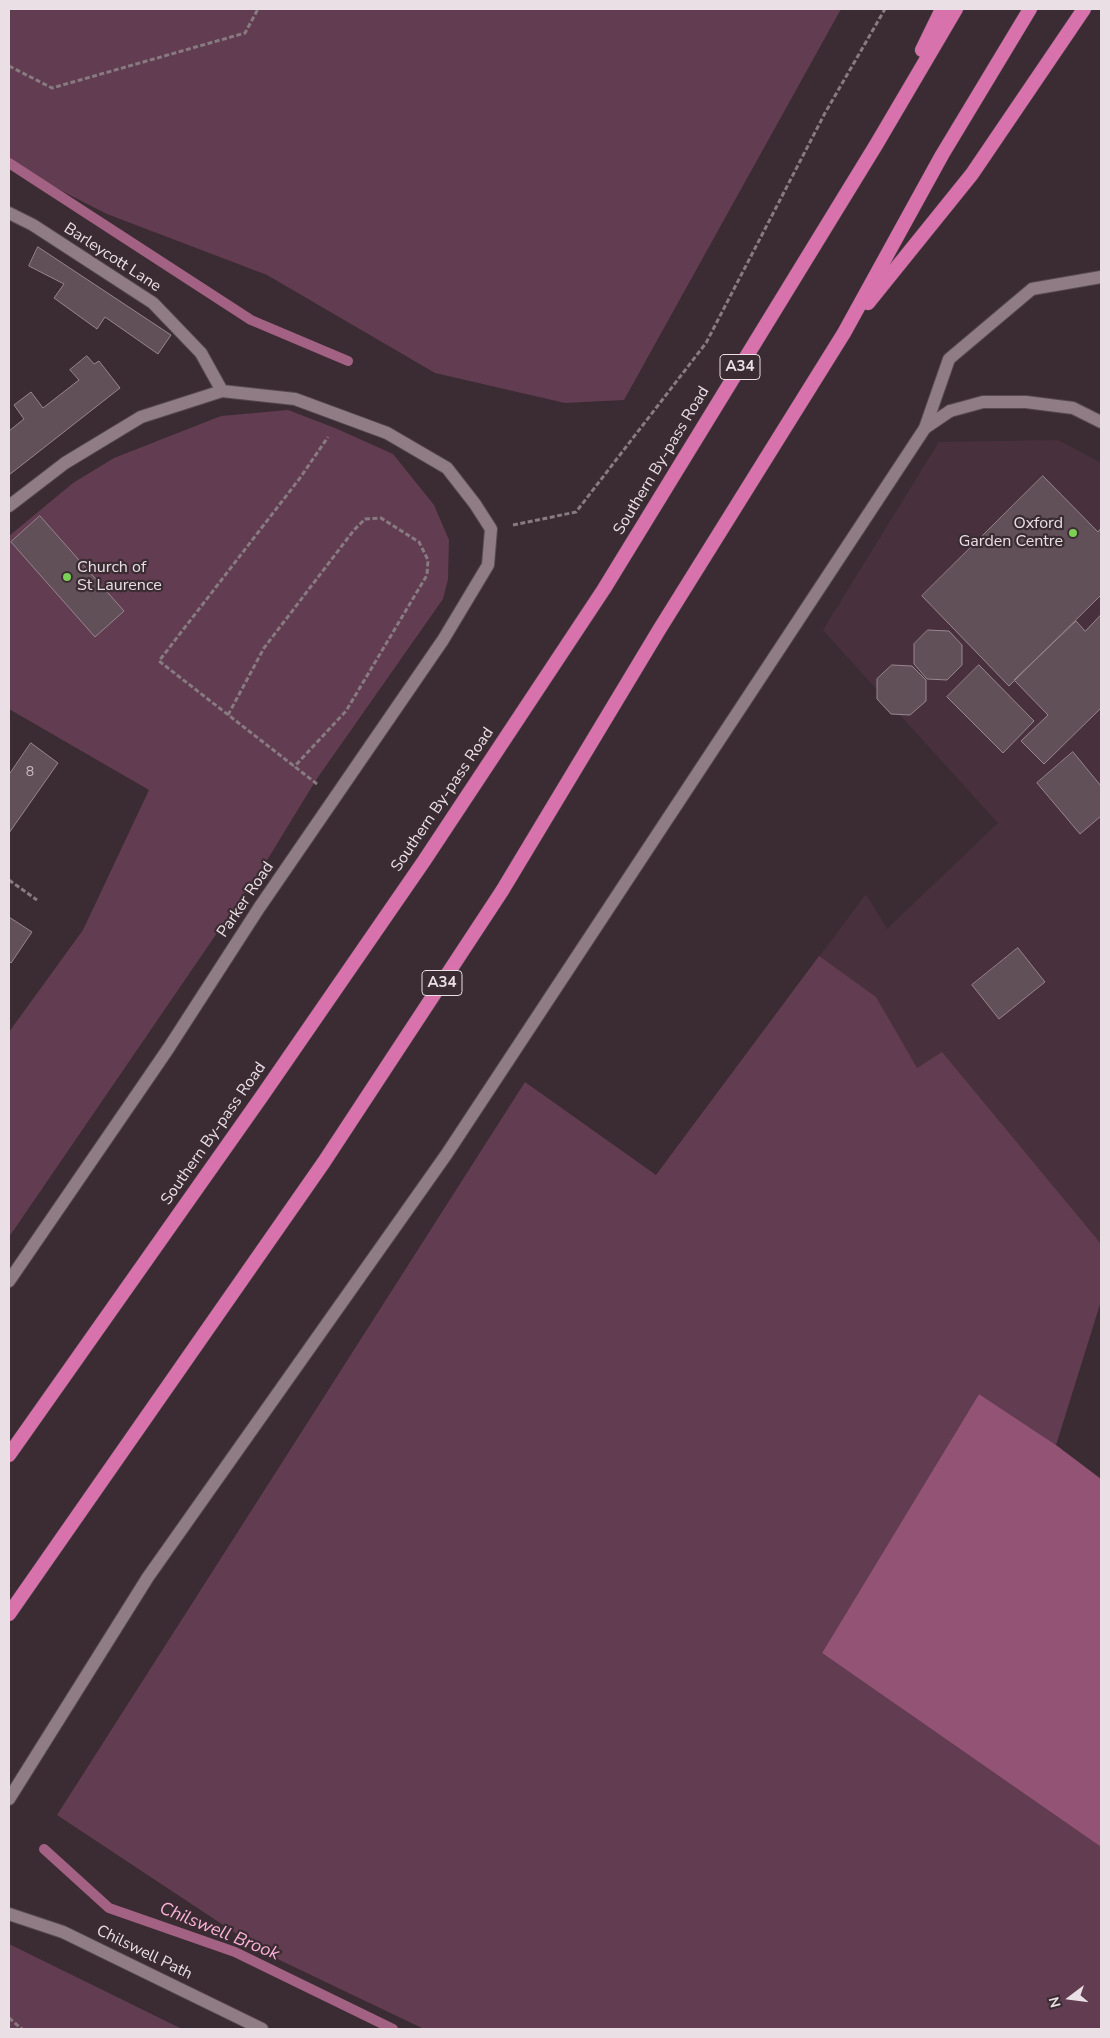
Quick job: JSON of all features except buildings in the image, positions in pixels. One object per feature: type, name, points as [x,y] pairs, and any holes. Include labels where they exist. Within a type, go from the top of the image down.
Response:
[{"type":"highway","points":[[876,145],[942,9]]},
{"type":"highway","name":"A34","points":[[876,145],[956,9]]},
{"type":"highway","name":"A34","points":[[9,1614],[324,1162],[491,908],[659,630],[844,333],[942,155],[1030,9]]},
{"type":"highway","points":[[844,333],[972,174],[1084,9]]},
{"type":"highway","name":"Southern By-pass Road","points":[[9,1455],[262,1096],[396,901],[588,614],[876,145]]},
{"type":"street","name":"Barleycott Lane","points":[[9,213],[33,226],[153,303],[201,353],[222,391]]},
{"type":"street","points":[[9,1799],[148,1577],[446,1155],[926,428],[949,359],[1032,289],[1101,277]]},
{"type":"street","points":[[9,506],[65,464],[141,417],[222,391],[294,399],[387,433],[447,468],[475,504],[491,529]]},
{"type":"street","points":[[926,428],[950,411],[983,402],[1026,402],[1073,408],[1101,422]]},
{"type":"street","name":"Parker Road","points":[[9,1281],[168,1050],[259,908],[443,640],[488,565],[491,529]]},
{"type":"street","name":"Chilswell Path","points":[[9,1914],[63,1932],[262,2029]]},
{"type":"path","points":[[9,66],[52,88],[245,33],[258,9]]},
{"type":"path","points":[[491,529],[576,512],[706,343],[825,113],[886,9]]},
{"type":"path","points":[[334,798],[159,661],[300,478],[335,428],[338,414]]},
{"type":"path","points":[[228,715],[264,648],[354,530],[365,519],[380,518],[419,542],[428,560],[427,575],[346,711],[294,767]]},
{"type":"path","points":[[9,880],[38,900]]},
{"type":"path","points":[[9,2018],[22,2029]]},
{"type":"shaded area","points":[[9,9],[841,9],[624,400],[565,403],[435,373],[267,275],[107,214],[9,164]]},
{"type":"shaded area","points":[[288,410],[335,428],[393,454],[434,505],[449,540],[448,579],[443,599],[316,780],[269,857],[9,1237],[9,1032],[83,930],[149,790],[9,709],[9,536],[73,483],[114,458],[221,416]]},
{"type":"shaded area","name":"Oxford Garden Centre","points":[[1058,440],[1101,463],[1101,1301],[1056,1445],[656,1175],[866,894],[887,929],[998,823],[823,630],[939,442]]},
{"type":"shaded area","points":[[819,956],[876,997],[917,1068],[942,1052],[1101,1244],[1101,1301],[1056,1445],[979,1394],[822,1653],[1101,1847],[1101,2029],[424,2029],[267,1954],[57,1815],[525,1082],[656,1175]]},
{"type":"shaded area","points":[[979,1394],[1056,1445],[1101,1479],[1101,1847],[822,1653]]},
{"type":"shaded area","points":[[9,1944],[182,2029],[9,2029]]},
{"type":"waterway","points":[[9,163],[251,320],[348,361]]},
{"type":"waterway","name":"Chilswell Brook","points":[[44,1849],[109,1908],[235,1952],[393,2029]]},
{"type":"place","name":"Oxford Garden Centre","points":[[1073,533]]},
{"type":"place","name":"Church of St Laurence","points":[[67,577]]}]
